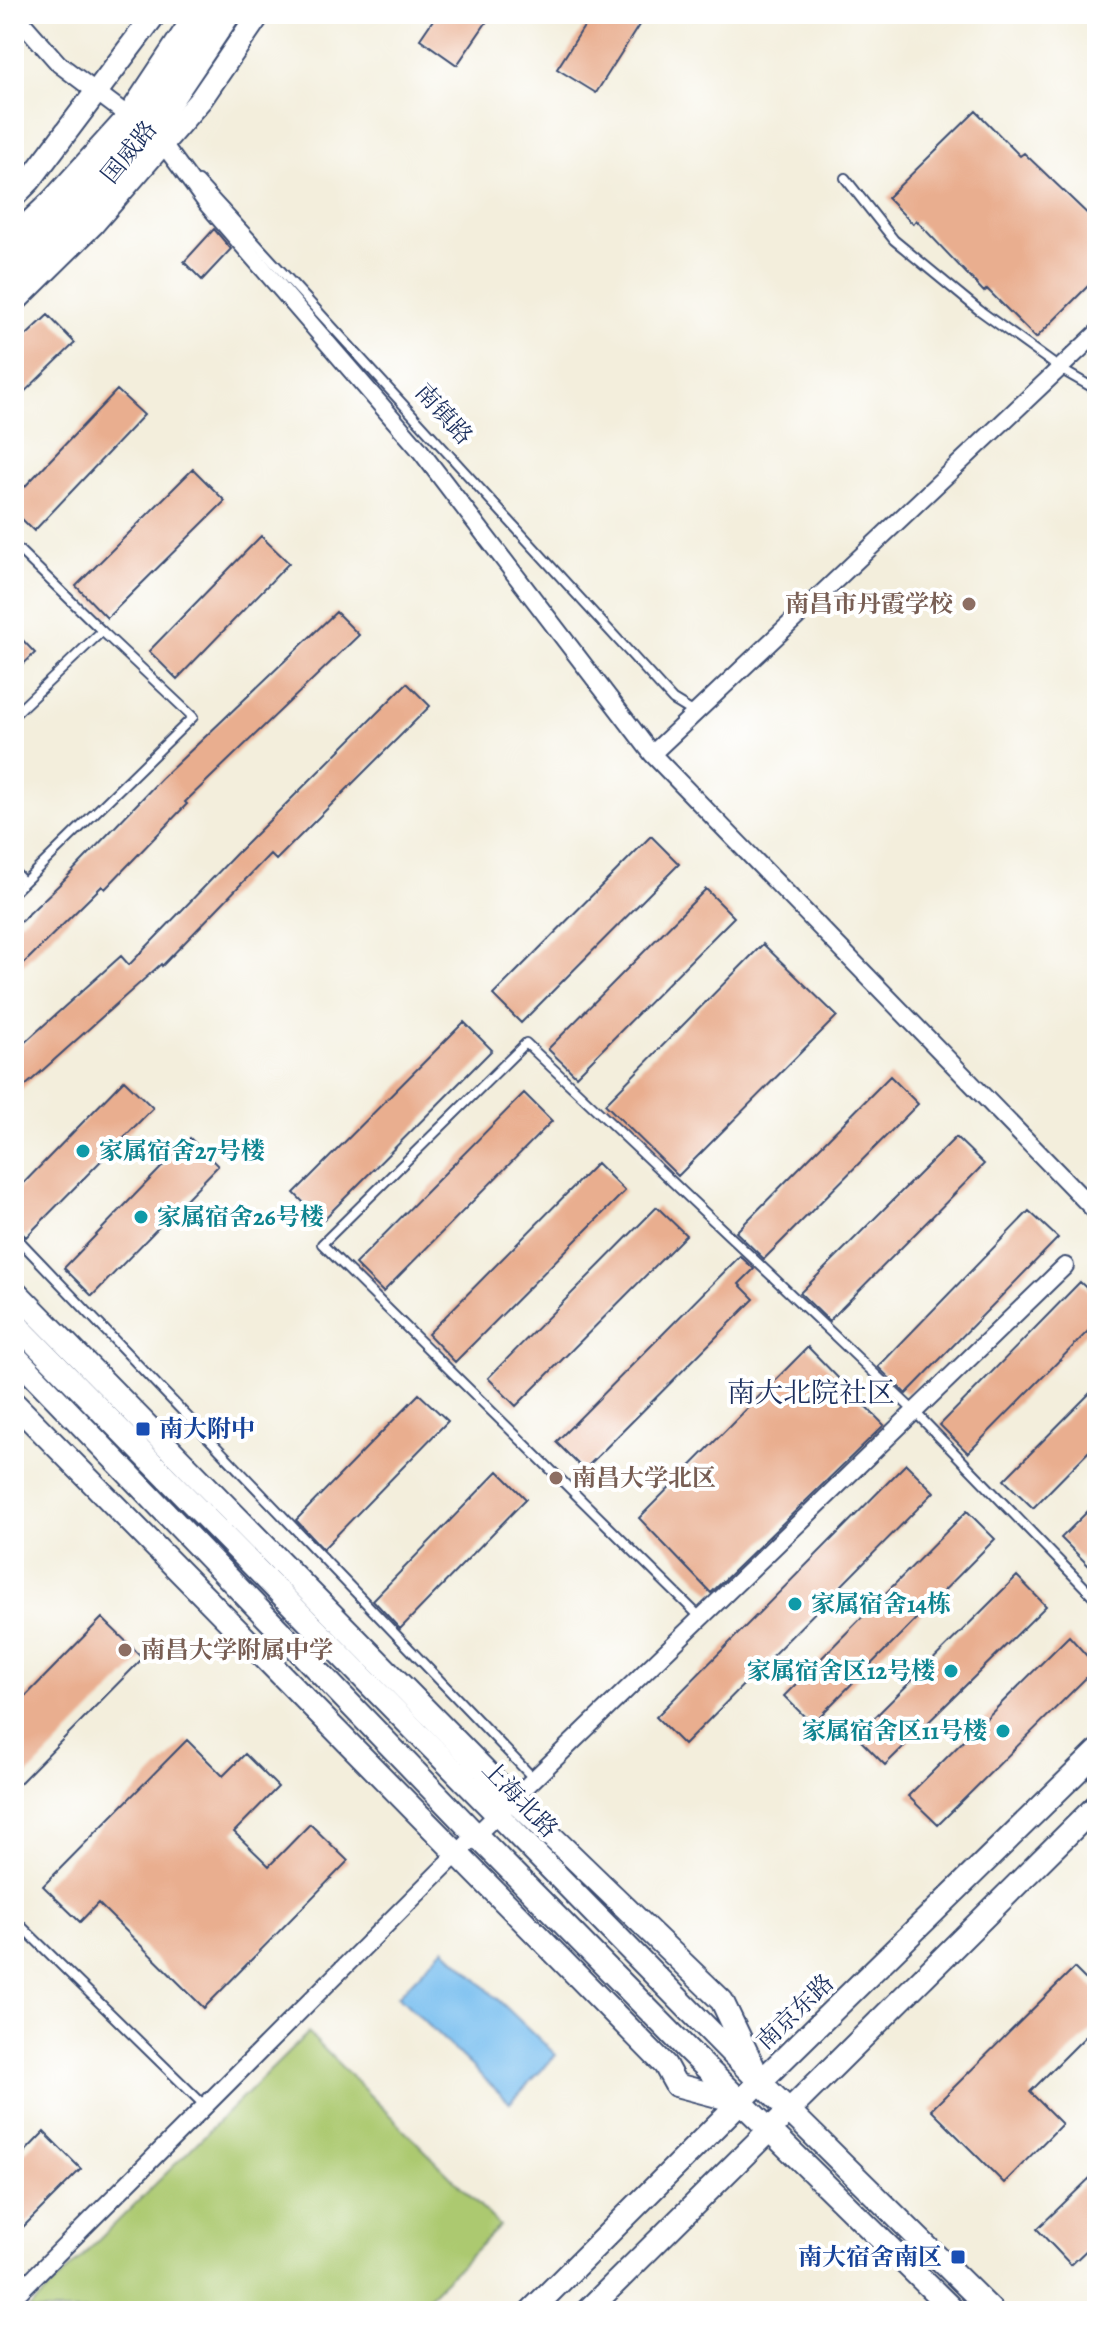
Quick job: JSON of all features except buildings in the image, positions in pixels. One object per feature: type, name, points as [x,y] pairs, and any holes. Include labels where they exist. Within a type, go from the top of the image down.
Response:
[{"type":"main road","points":[[14,196],[30,180],[155,14]]},
{"type":"main road","name":"国威路","points":[[14,240],[53,203],[148,130],[199,14]]},
{"type":"main road","name":"国威路","points":[[14,276],[77,215],[148,130],[227,14]]},
{"type":"main road","points":[[14,302],[92,225],[148,130],[201,99],[259,14]]},
{"type":"main road","points":[[14,1290],[506,1807]]},
{"type":"main road","name":"上海北路","points":[[14,1322],[506,1807],[760,2082],[992,2311]]},
{"type":"main road","points":[[14,1355],[476,1835],[740,2102],[954,2311]]},
{"type":"main road","points":[[14,1403],[665,2065],[676,2085],[740,2102]]},
{"type":"main road","name":"南京东路","points":[[531,2311],[1097,1752]]},
{"type":"main road","points":[[587,2311],[1097,1805]]},
{"type":"street","points":[[15,14],[59,64],[148,130],[208,205],[419,449],[652,754],[1097,1213]]},
{"type":"street","points":[[652,754],[1097,333]]},
{"type":"street","points":[[14,2297],[476,1835],[1065,1266]]},
{"type":"lane","name":"南镇路","points":[[148,130],[673,700],[696,714]]},
{"type":"lane","points":[[845,178],[894,240],[979,310],[1060,368],[1097,390]]},
{"type":"lane","points":[[14,545],[193,717],[14,892]]},
{"type":"lane","points":[[14,715],[102,631]]},
{"type":"lane","points":[[14,872],[24,882]]},
{"type":"lane","points":[[700,1617],[322,1244],[526,1043],[914,1411],[1097,1600]]},
{"type":"lane","points":[[14,1235],[534,1779]]},
{"type":"lane","points":[[14,1919],[206,2107]]},
{"type":"green space","points":[[308,2033],[500,2226],[414,2311],[27,2311]]},
{"type":"water","points":[[444,1948],[556,2055],[510,2103],[398,1996]]},
{"type":"place","name":"南昌市丹霞学校","points":[[969,604]]},
{"type":"place","name":"家属宿舍27号楼","points":[[83,1151]]},
{"type":"place","name":"家属宿舍26号楼","points":[[141,1217]]},
{"type":"place","name":"南大附中","points":[[143,1429]]},
{"type":"place","name":"南昌大学北区","points":[[556,1478]]},
{"type":"place","name":"家属宿舍14栋","points":[[795,1604]]},
{"type":"place","name":"南昌大学附属中学","points":[[125,1650]]},
{"type":"place","name":"家属宿舍区12号楼","points":[[951,1671]]},
{"type":"place","name":"家属宿舍区11号楼","points":[[1003,1731]]},
{"type":"place","name":"南大宿舍南区","points":[[958,2257]]},
{"type":"district","name":"南大北院社区","points":[[811,1392]]}]
